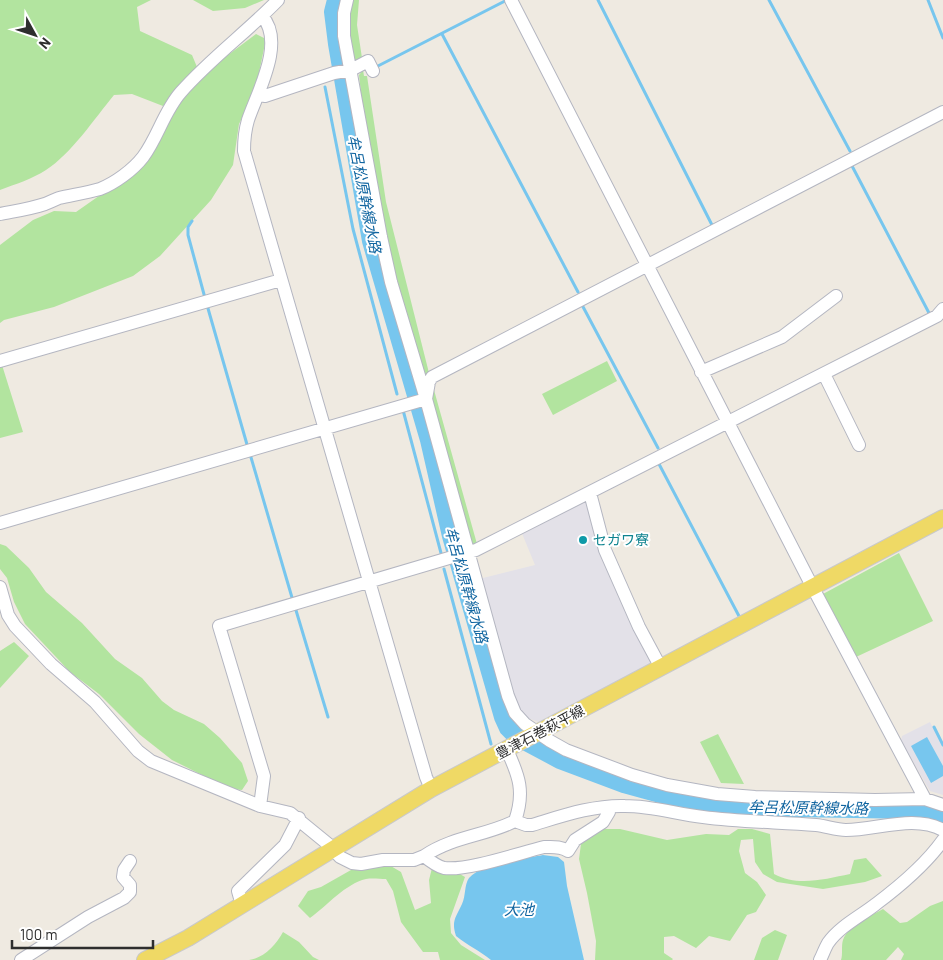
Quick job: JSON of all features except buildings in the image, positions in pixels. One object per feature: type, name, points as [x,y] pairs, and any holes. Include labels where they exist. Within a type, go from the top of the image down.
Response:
[{"type":"main road","name":"豊津石巻萩平線","points":[[145,960],[188,938],[431,790],[943,518]]},
{"type":"street","points":[[0,214],[23,210],[102,188],[125,174],[142,159],[176,97],[197,74],[278,0]]},
{"type":"street","points":[[347,0],[344,12],[344,36],[349,70],[389,273],[508,696],[515,713],[535,734],[566,750],[632,775],[667,785],[717,794],[755,797],[925,799],[943,805]]},
{"type":"street","points":[[512,1],[812,588],[925,799]]},
{"type":"street","points":[[262,16],[269,27],[271,43],[266,78],[248,121],[244,151],[431,790]]},
{"type":"street","points":[[260,94],[265,96],[334,73],[349,70],[368,61],[372,68]]},
{"type":"street","points":[[424,399],[432,377],[943,112]]},
{"type":"street","points":[[0,361],[281,280]]},
{"type":"street","points":[[701,372],[782,337],[836,296]]},
{"type":"street","points":[[260,806],[264,776],[219,626],[468,553],[727,422],[941,317]]},
{"type":"street","points":[[824,374],[859,445]]},
{"type":"street","points":[[0,524],[424,399]]},
{"type":"street","points":[[590,492],[605,550],[639,626],[661,668]]},
{"type":"street","points":[[0,586],[8,615],[16,626],[51,664],[95,702],[138,751],[151,761],[260,806],[290,813],[299,818],[345,860],[361,864],[383,860],[414,860],[452,841],[515,821],[532,825],[590,808],[623,806],[652,807],[701,817],[734,821],[817,825],[844,830],[900,823],[931,826],[943,830]]},
{"type":"street","points":[[508,749],[519,780],[521,793],[515,821]]},
{"type":"street","points":[[424,856],[435,865],[445,868],[464,868],[544,847],[564,848],[568,851],[575,840],[581,835],[603,822],[609,812],[608,807]]},
{"type":"street","points":[[242,905],[238,891],[285,845],[299,818]]},
{"type":"street","points":[[820,960],[828,943],[837,932],[878,903],[919,867],[943,840]]},
{"type":"street","points":[[21,960],[88,917],[124,898],[130,892],[130,885],[123,877],[124,870],[130,861]]},
{"type":"shaded area","points":[[587,498],[656,664],[544,724],[525,717],[517,705],[479,579],[535,565],[521,531]]},
{"type":"shaded area","points":[[930,722],[943,748],[943,795],[930,791],[901,741],[902,736]]},
{"type":"green space","points":[[0,0],[151,0],[137,7],[140,31],[192,55],[197,67],[163,106],[132,94],[114,95],[91,125],[55,163],[35,176],[0,190]]},
{"type":"green space","points":[[193,0],[264,0],[245,8],[213,11]]},
{"type":"green space","points":[[351,0],[359,0],[357,25],[362,58],[353,63],[348,36]]},
{"type":"green space","points":[[256,34],[266,39],[255,92],[239,124],[233,165],[211,200],[160,256],[133,276],[54,307],[4,320],[0,323],[0,245],[33,220],[54,211],[76,212],[136,170],[177,105],[200,76]]},
{"type":"green space","points":[[363,70],[364,76],[367,76],[386,202],[429,373],[424,376],[396,285],[366,139],[359,75]]},
{"type":"green space","points":[[607,361],[617,381],[553,415],[542,394]]},
{"type":"green space","points":[[2,365],[23,432],[0,438],[0,366]]},
{"type":"green space","points":[[434,390],[477,544],[470,544],[429,400]]},
{"type":"green space","points":[[0,544],[6,546],[29,568],[46,592],[82,623],[115,659],[142,678],[162,701],[174,710],[204,724],[220,738],[242,763],[248,781],[242,790],[230,789],[172,760],[139,734],[99,694],[70,672],[25,624],[14,602],[7,578],[0,569]]},
{"type":"green space","points":[[899,553],[933,621],[856,657],[823,594]]},
{"type":"green space","points":[[14,642],[29,656],[0,688],[0,651]]},
{"type":"green space","points":[[718,734],[744,784],[721,783],[700,742]]},
{"type":"green space","points":[[602,829],[620,829],[667,840],[706,834],[729,835],[738,829],[752,829],[770,834],[774,874],[783,878],[812,881],[850,874],[854,860],[866,858],[882,876],[865,882],[823,889],[777,882],[763,874],[755,862],[753,839],[741,840],[739,851],[745,873],[757,882],[766,895],[756,912],[747,915],[730,941],[709,936],[696,948],[674,936],[664,937],[664,953],[672,960],[595,960],[596,941],[579,859],[581,844]]},
{"type":"green space","points":[[389,865],[401,872],[415,910],[431,903],[429,880],[432,868],[458,873],[465,877],[450,919],[451,933],[461,945],[485,960],[440,960],[438,952],[423,952],[401,922],[393,891],[386,879],[368,879],[351,885],[310,918],[298,906],[308,891],[321,887],[351,870]]},
{"type":"green space","points":[[943,901],[943,960],[901,960],[904,954],[898,947],[886,960],[841,960],[842,942],[846,934],[866,918],[883,909],[900,923],[907,922],[930,906]]},
{"type":"green space","points":[[775,930],[787,935],[778,960],[754,960],[762,938]]},
{"type":"green space","points":[[283,932],[299,942],[313,957],[319,960],[249,960],[260,957],[269,950]]},
{"type":"water","points":[[927,737],[943,766],[943,776],[931,783],[911,746]]},
{"type":"water","name":"大池","points":[[543,855],[558,857],[564,862],[567,886],[584,960],[491,960],[456,936],[455,919],[463,901],[469,878],[475,873],[493,865]]},
{"type":"waterway","name":"牟呂松原幹線水路","points":[[336,0],[333,12],[337,44],[371,241],[429,440],[451,536],[503,717],[508,728],[517,737],[560,760],[624,784],[664,795],[736,807],[917,810],[943,819]]},
{"type":"waterway","points":[[374,68],[507,0]]},
{"type":"waterway","points":[[598,0],[713,227]]},
{"type":"waterway","points":[[769,0],[850,151]]},
{"type":"waterway","points":[[928,0],[943,38]]},
{"type":"waterway","points":[[442,34],[578,292]]},
{"type":"waterway","points":[[325,87],[353,229],[397,394]]},
{"type":"waterway","points":[[851,164],[929,313]]},
{"type":"waterway","points":[[192,221],[188,227],[188,235],[205,298]]},
{"type":"waterway","points":[[581,303],[658,448]]},
{"type":"waterway","points":[[207,305],[248,448]]},
{"type":"waterway","points":[[403,410],[441,553]]},
{"type":"waterway","points":[[250,454],[293,601]]},
{"type":"waterway","points":[[659,464],[740,618]]},
{"type":"waterway","points":[[444,569],[491,744]]},
{"type":"waterway","points":[[295,607],[328,717]]},
{"type":"waterway","points":[[934,727],[943,745]]},
{"type":"place","name":"セガワ寮","points":[[583,540]]}]
